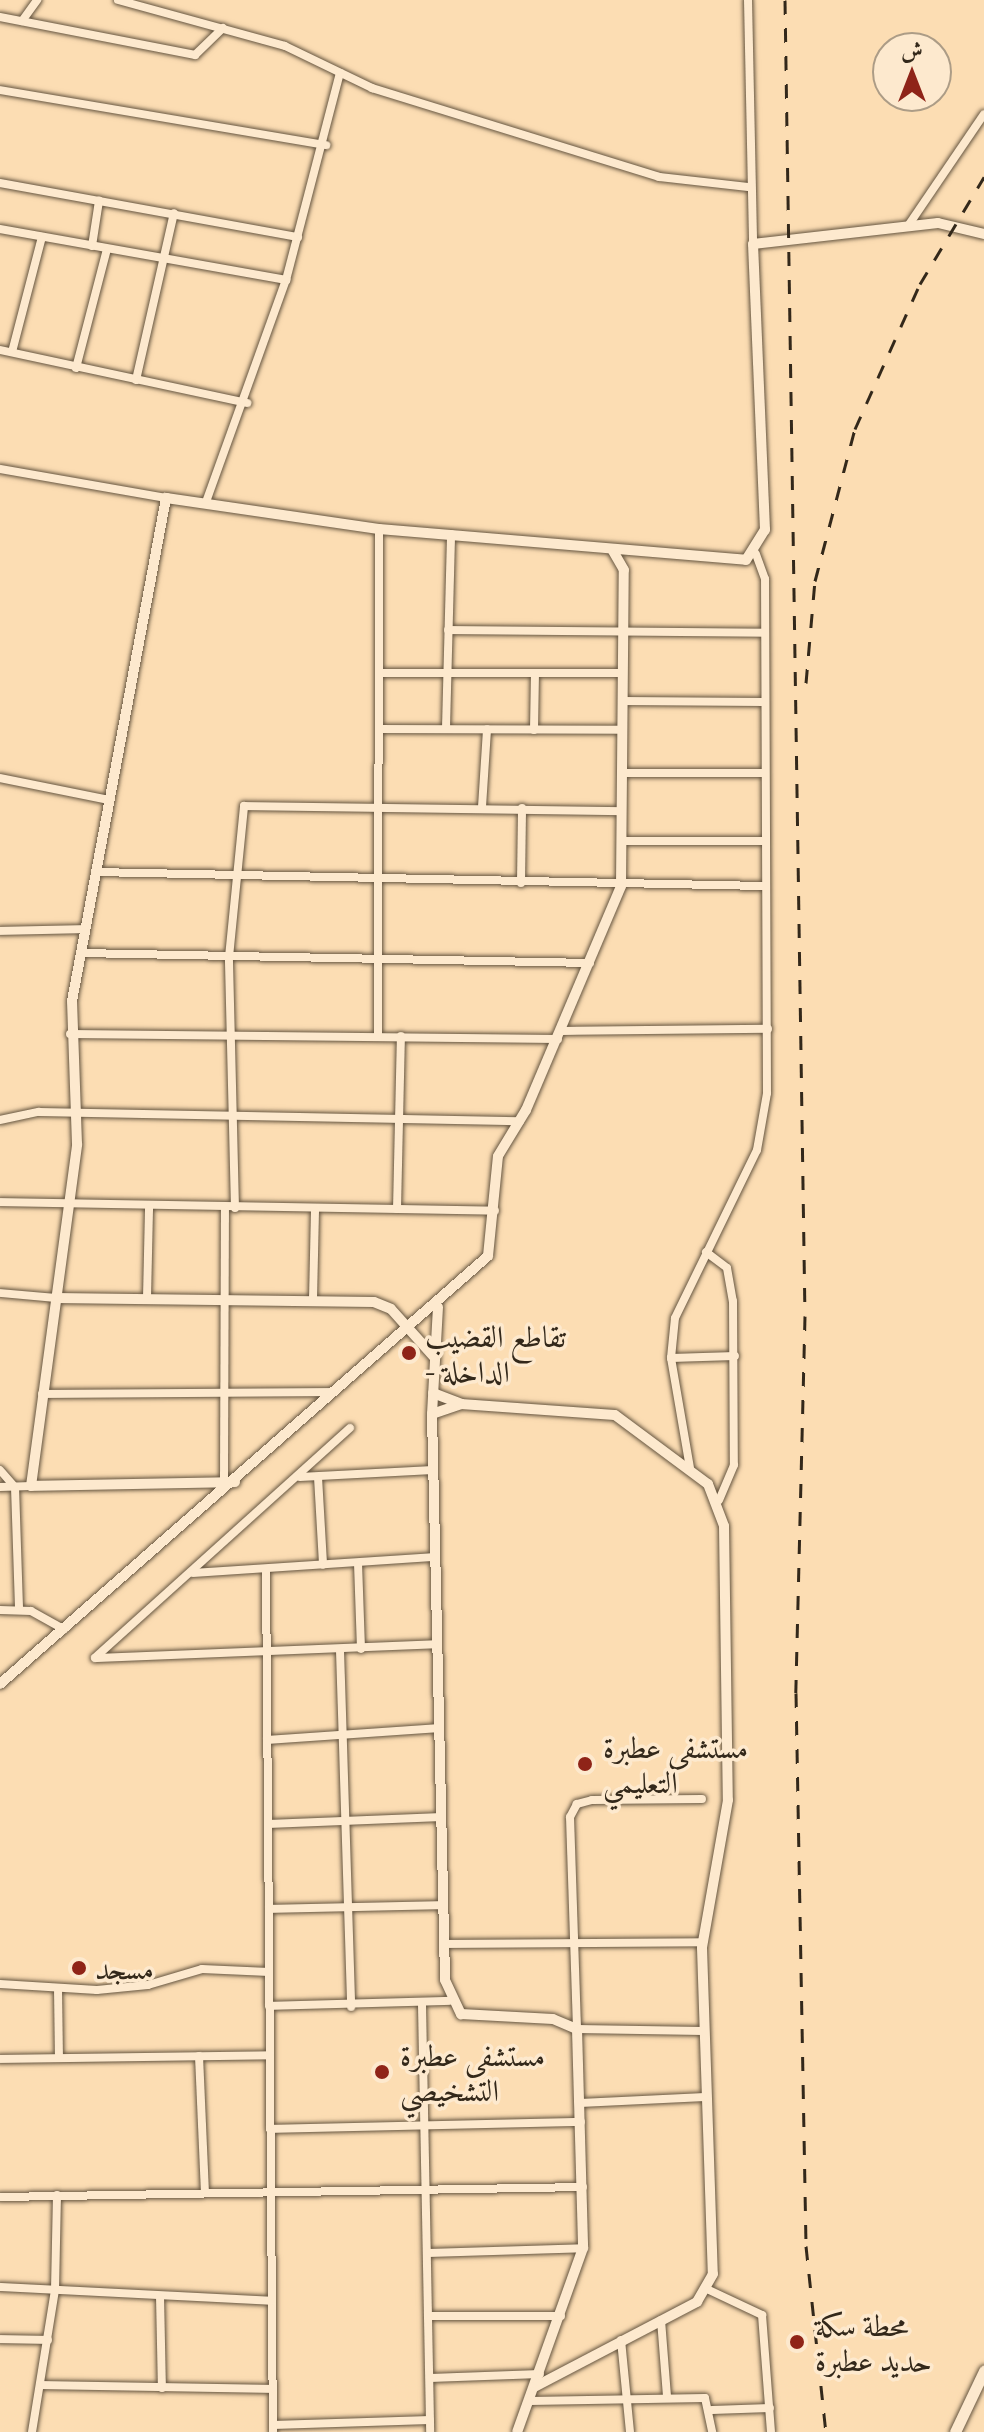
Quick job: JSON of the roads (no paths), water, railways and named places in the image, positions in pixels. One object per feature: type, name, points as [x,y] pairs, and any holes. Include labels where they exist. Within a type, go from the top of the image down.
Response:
[{"type":"main road","points":[[955,2432],[984,2371]]},
{"type":"street","points":[[22,21],[37,0]]},
{"type":"street","points":[[118,0],[223,28],[340,73],[659,177],[748,187]]},
{"type":"street","points":[[690,1468],[671,1358],[675,1318],[757,1150],[768,1029],[765,579],[756,554],[765,530],[748,187],[748,0]]},
{"type":"street","points":[[0,20],[22,21],[195,55],[223,28]]},
{"type":"street","points":[[206,502],[247,403],[286,280],[326,145],[340,73]]},
{"type":"street","points":[[0,90],[326,145]]},
{"type":"street","points":[[908,226],[984,114]]},
{"type":"street","points":[[0,183],[298,237]]},
{"type":"street","points":[[92,246],[99,201]]},
{"type":"street","points":[[136,380],[167,259],[174,213]]},
{"type":"street","points":[[753,244],[908,226],[954,224],[984,234]]},
{"type":"street","points":[[0,229],[286,280]]},
{"type":"street","points":[[12,352],[42,237]]},
{"type":"street","points":[[76,368],[107,249]]},
{"type":"street","points":[[0,350],[247,403]]},
{"type":"street","points":[[0,469],[166,498],[379,529],[734,563],[756,554]]},
{"type":"street","points":[[31,1486],[68,1207],[76,1114],[70,1034],[80,953],[166,498]]},
{"type":"street","points":[[378,1035],[381,804],[379,529]]},
{"type":"street","points":[[446,728],[451,534]]},
{"type":"street","points":[[0,1684],[229,1482],[438,1307],[488,1256],[495,1211],[498,1156],[520,1121],[560,1035],[621,886],[624,570],[613,551]]},
{"type":"street","points":[[624,570],[638,553]]},
{"type":"street","points":[[448,630],[764,633]]},
{"type":"street","points":[[380,673],[622,673]]},
{"type":"street","points":[[534,730],[535,674]]},
{"type":"street","points":[[622,701],[764,702]]},
{"type":"street","points":[[381,729],[621,730]]},
{"type":"street","points":[[482,807],[487,729]]},
{"type":"street","points":[[622,773],[764,773]]},
{"type":"street","points":[[0,778],[109,800]]},
{"type":"street","points":[[229,1482],[227,1299],[237,1117],[229,957],[233,875],[244,806],[381,804],[622,811]]},
{"type":"street","points":[[521,883],[522,808]]},
{"type":"street","points":[[622,841],[765,841]]},
{"type":"street","points":[[95,872],[621,886],[765,886]]},
{"type":"street","points":[[0,931],[85,929]]},
{"type":"street","points":[[80,953],[590,963]]},
{"type":"street","points":[[70,1034],[560,1035],[768,1029]]},
{"type":"street","points":[[397,1209],[401,1036]]},
{"type":"street","points":[[0,1120],[76,1114],[237,1117],[399,1115],[520,1121]]},
{"type":"street","points":[[0,1202],[68,1207],[495,1211]]},
{"type":"street","points":[[147,1298],[149,1208]]},
{"type":"street","points":[[313,1299],[315,1208]]},
{"type":"street","points":[[706,1252],[722,1260],[731,1279],[735,1356],[734,1465],[719,1500],[728,1786],[702,1942],[709,2290]]},
{"type":"street","points":[[0,1293],[55,1298],[313,1299],[384,1305],[434,1357]]},
{"type":"street","points":[[438,1307],[432,1414],[444,1944],[449,2001],[461,2014],[479,2019],[553,2019],[577,2029],[703,2031]]},
{"type":"street","points":[[671,1358],[735,1356]]},
{"type":"street","points":[[42,1394],[336,1392]]},
{"type":"street","points":[[433,1393],[461,1404],[599,1410],[690,1468],[719,1500]]},
{"type":"street","points":[[432,1414],[461,1404]]},
{"type":"street","points":[[350,1428],[300,1477],[95,1658],[267,1654],[438,1644]]},
{"type":"street","points":[[0,1470],[15,1487],[19,1610]]},
{"type":"street","points":[[300,1477],[433,1470]]},
{"type":"street","points":[[318,1477],[323,1565]]},
{"type":"street","points":[[0,1487],[229,1482]]},
{"type":"street","points":[[192,1573],[435,1557]]},
{"type":"street","points":[[358,1563],[361,1649]]},
{"type":"street","points":[[266,1569],[273,2428],[430,2420]]},
{"type":"street","points":[[0,1610],[19,1610],[64,1629]]},
{"type":"street","points":[[340,1650],[351,2007]]},
{"type":"street","points":[[267,1740],[440,1728]]},
{"type":"street","points":[[517,2432],[562,2316],[583,2248],[571,1810],[592,1800],[702,1799]]},
{"type":"street","points":[[268,1824],[442,1817]]},
{"type":"street","points":[[269,1909],[444,1905]]},
{"type":"street","points":[[444,1944],[702,1942]]},
{"type":"street","points":[[0,1984],[58,1988],[148,1985],[202,1969],[269,1972]]},
{"type":"street","points":[[58,1988],[59,2058]]},
{"type":"street","points":[[269,2006],[351,2007],[449,2001]]},
{"type":"street","points":[[422,2005],[427,2126],[430,2432]]},
{"type":"street","points":[[0,2059],[270,2055]]},
{"type":"street","points":[[199,2056],[205,2191]]},
{"type":"street","points":[[580,2103],[705,2097]]},
{"type":"street","points":[[270,2129],[581,2122]]},
{"type":"street","points":[[0,2197],[271,2189],[583,2187]]},
{"type":"street","points":[[32,2432],[43,2385],[55,2290],[57,2195]]},
{"type":"street","points":[[428,2253],[583,2248]]},
{"type":"street","points":[[0,2287],[272,2301]]},
{"type":"street","points":[[536,2386],[661,2320],[709,2290]]},
{"type":"street","points":[[709,2290],[762,2315],[771,2432]]},
{"type":"street","points":[[160,2296],[162,2388]]},
{"type":"street","points":[[429,2316],[562,2316]]},
{"type":"street","points":[[661,2320],[667,2397]]},
{"type":"street","points":[[0,2339],[48,2340]]},
{"type":"street","points":[[621,2340],[630,2432]]},
{"type":"street","points":[[430,2378],[540,2374]]},
{"type":"street","points":[[43,2385],[273,2389]]},
{"type":"street","points":[[530,2401],[705,2398],[712,2410],[712,2432]]},
{"type":"street","points":[[712,2410],[770,2408]]},
{"type":"railway","points":[[785,0],[805,1316],[796,1693],[806,2246],[826,2432]]},
{"type":"railway","points":[[806,683],[815,581],[855,429],[920,284],[984,177]]},
{"type":"place","name":"تقاطع القضيب - الداخلة","points":[[409,1353]]},
{"type":"place","name":"مستشفى عطبرة التعليمي","points":[[585,1764]]},
{"type":"place","name":"مسجد","points":[[79,1968]]},
{"type":"place","name":"مستشفى عطبرة التشخيصي","points":[[382,2072]]},
{"type":"place","name":"محطة سكة حديد عطبرة","points":[[797,2342]]}]
